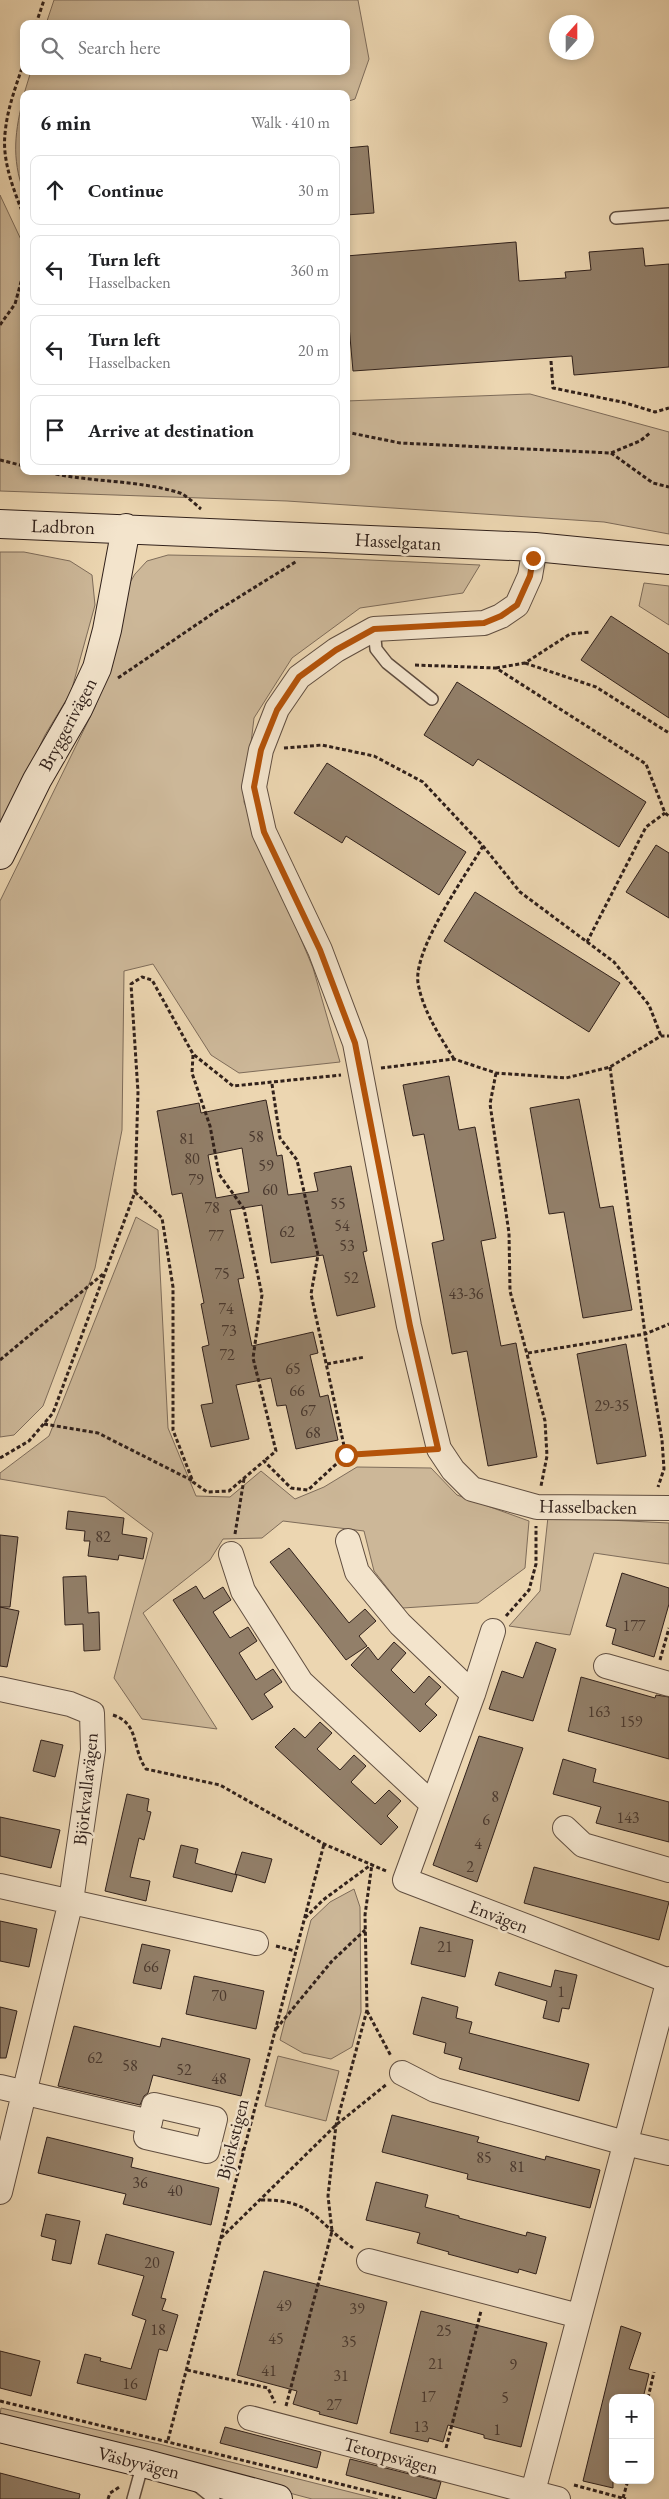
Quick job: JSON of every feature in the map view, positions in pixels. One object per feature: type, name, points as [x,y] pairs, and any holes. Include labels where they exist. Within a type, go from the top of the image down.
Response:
[{"type":"street","name":"Ladbron","points":[[0,524],[126,528]]},
{"type":"street","name":"Hasselgatan","points":[[126,528],[535,547],[669,560]]},
{"type":"street","name":"Bryggerivägen","points":[[0,855],[36,780],[78,709],[96,668],[107,630],[126,528]]},
{"type":"street","name":"Hasselbacken","points":[[535,547],[530,576],[517,605],[501,616],[484,623],[374,629],[336,650],[299,677],[277,710],[261,750],[254,787],[264,832],[320,950],[355,1043],[410,1326],[438,1449],[453,1470],[472,1489],[537,1506],[661,1508]]},
{"type":"street","points":[[348,1541],[357,1572],[400,1624],[473,1694]]},
{"type":"street","points":[[231,1554],[243,1592],[301,1682],[432,1804]]},
{"type":"street","points":[[405,1880],[473,1694],[493,1631]]},
{"type":"street","points":[[606,1666],[662,1682]]},
{"type":"street","name":"Björkvallavägen","points":[[0,1689],[70,1704],[92,1713],[93,1750],[71,1901],[0,2192]]},
{"type":"street","points":[[565,1828],[583,1846],[669,1870]]},
{"type":"street","name":"Envägen","points":[[405,1880],[669,1980]]},
{"type":"street","points":[[0,1886],[256,1943]]},
{"type":"street","points":[[533,2489],[669,1980]]},
{"type":"street","points":[[402,2073],[435,2090],[625,2143],[669,2153]]},
{"type":"street","points":[[0,2087],[150,2122]]},
{"type":"street","points":[[370,2261],[579,2316]]},
{"type":"street","name":"Tetorpsvägen","points":[[250,2418],[283,2420],[441,2468],[533,2489],[558,2499]]},
{"type":"street","name":"Väsbyvägen","points":[[0,2428],[278,2499]]},
{"type":"lane","points":[[616,218],[669,214]]},
{"type":"lane","points":[[374,629],[376,650],[386,663],[432,699]]},
{"type":"lane","points":[[133,2499],[143,2463]]},
{"type":"lane","points":[[181,2473],[214,2499]]},
{"type":"path","points":[[37,20],[44,0]]},
{"type":"path","points":[[20,74],[12,99],[5,135],[10,182],[20,206]]},
{"type":"path","points":[[0,325],[15,304],[20,286]]},
{"type":"path","points":[[551,361],[553,388],[622,402],[655,412],[669,408]]},
{"type":"path","points":[[350,433],[400,443],[611,453],[640,441],[650,433]]},
{"type":"path","points":[[611,453],[653,483],[669,487]]},
{"type":"path","points":[[0,460],[20,465]]},
{"type":"path","points":[[67,475],[182,494],[202,510]]},
{"type":"path","points":[[116,680],[215,612],[282,568],[298,560]]},
{"type":"path","points":[[386,663],[496,668],[525,663],[570,634],[590,632]]},
{"type":"path","points":[[525,663],[596,687],[669,733]]},
{"type":"path","points":[[496,668],[646,764],[665,813],[669,816]]},
{"type":"path","points":[[261,750],[322,745],[374,756],[423,782],[483,846],[520,892],[614,962],[649,1004],[662,1036]]},
{"type":"path","points":[[587,942],[646,827],[665,813]]},
{"type":"path","points":[[454,1059],[430,1021],[418,981],[425,943],[483,846]]},
{"type":"path","points":[[0,1458],[29,1441],[53,1413],[134,1192],[138,1092],[131,984],[142,978],[152,980],[193,1054],[233,1086],[272,1084],[342,1075]]},
{"type":"path","points":[[378,1068],[454,1059],[496,1073],[566,1078],[610,1067],[662,1036],[669,1036]]},
{"type":"path","points":[[43,1424],[98,1433],[193,1482],[207,1492],[229,1491],[276,1451],[253,1358],[262,1295],[244,1209],[219,1174],[210,1126],[192,1072],[193,1054]]},
{"type":"path","points":[[610,1067],[645,1334],[662,1440],[664,1468],[661,1508]]},
{"type":"path","points":[[493,1631],[529,1590],[536,1564],[537,1506],[547,1456],[545,1421],[510,1291],[509,1233],[490,1104],[496,1073]]},
{"type":"path","points":[[272,1084],[280,1138],[297,1160],[318,1255],[311,1294],[346,1455]]},
{"type":"path","points":[[134,1192],[162,1218],[173,1287],[173,1430],[193,1482]]},
{"type":"path","points":[[0,1360],[104,1274]]},
{"type":"path","points":[[528,1354],[645,1334],[669,1324]]},
{"type":"path","points":[[326,1364],[365,1357]]},
{"type":"path","points":[[264,1461],[291,1488],[308,1490],[346,1455],[438,1449]]},
{"type":"path","points":[[231,1554],[245,1477]]},
{"type":"path","points":[[662,1682],[669,1628]]},
{"type":"path","points":[[92,1713],[110,1714],[124,1719],[133,1733],[138,1758],[146,1769],[220,1785],[324,1844],[405,1880]]},
{"type":"path","name":"Björkstigen","points":[[168,2440],[188,2370],[243,2150],[324,1844]]},
{"type":"path","points":[[303,1920],[323,1900],[372,1864]]},
{"type":"path","points":[[283,2420],[332,2230],[328,2196],[336,2125],[367,2010],[365,1915],[372,1864]]},
{"type":"path","points":[[274,2031],[332,1960],[365,1930]]},
{"type":"path","points":[[283,1948],[295,1951]]},
{"type":"path","points":[[221,2238],[336,2125],[402,2073],[379,2037],[367,2010]]},
{"type":"path","points":[[233,2148],[243,2150]]},
{"type":"path","points":[[260,2200],[281,2200],[301,2206],[317,2215],[370,2261]]},
{"type":"path","points":[[441,2468],[486,2291]]},
{"type":"path","points":[[188,2370],[268,2388],[283,2420]]},
{"type":"path","points":[[649,2394],[654,2372]]},
{"type":"path","points":[[0,2401],[168,2440],[401,2499]]},
{"type":"path","points":[[533,2489],[624,2499],[627,2484]]},
{"type":"path","points":[[108,2499],[110,2493],[123,2485]]},
{"type":"shaded area","points":[[54,0],[358,0],[369,59],[355,99],[350,101],[350,90],[25,90],[30,75],[350,75],[350,20],[47,20]]},
{"type":"shaded area","points":[[20,112],[20,180],[16,156]]},
{"type":"shaded area","points":[[0,195],[20,238],[20,475],[350,475],[350,401],[530,394],[669,432],[669,534],[604,522],[287,501],[0,491]]},
{"type":"shaded area","points":[[0,552],[24,552],[70,561],[92,575],[95,605],[71,692],[45,735],[0,830]]},
{"type":"shaded area","points":[[168,555],[325,558],[480,565],[463,593],[360,608],[292,658],[254,718],[244,802],[313,968],[340,1062],[239,1073],[211,1055],[153,964],[124,971],[122,1130],[95,1268],[43,1406],[14,1435],[0,1437],[0,901],[95,707],[111,663],[125,591],[135,574],[147,561]]},
{"type":"shaded area","points":[[644,583],[669,586],[669,625],[639,606]]},
{"type":"shaded area","points":[[136,1217],[158,1230],[168,1428],[196,1496],[230,1497],[261,1471],[295,1499],[324,1487],[357,1467],[431,1468],[457,1495],[529,1521],[525,1568],[478,1603],[403,1608],[374,1571],[364,1531],[283,1521],[262,1538],[223,1539],[210,1560],[143,1613],[217,1729],[142,1719],[114,1678],[153,1533],[105,1497],[0,1479],[0,1473],[49,1436]]},
{"type":"shaded area","points":[[548,1517],[669,1523],[669,1564],[594,1553],[570,1635],[509,1626],[540,1591]]},
{"type":"shaded area","points":[[354,1889],[360,1907],[361,2012],[352,2047],[331,2059],[303,2053],[280,2040],[311,1920],[330,1902]]},
{"type":"shaded area","points":[[278,2056],[339,2071],[326,2121],[265,2106]]},
{"type":"shaded area","points":[[1,2408],[159,2444],[378,2499],[312,2499],[0,2416]]},
{"type":"building","points":[[368,146],[374,213],[350,215],[350,148]]},
{"type":"building","points":[[516,242],[519,281],[566,278],[565,272],[591,270],[589,252],[643,248],[645,266],[669,264],[669,367],[574,375],[572,356],[353,371],[350,337],[350,256]]},
{"type":"building","points":[[611,616],[669,654],[669,718],[581,660]]},
{"type":"building","points":[[457,682],[646,802],[619,847],[478,759],[473,766],[424,735]]},
{"type":"building","points":[[327,763],[466,852],[439,895],[346,836],[342,843],[294,813]]},
{"type":"building","points":[[656,845],[669,853],[669,918],[626,892]]},
{"type":"building","points":[[475,892],[620,983],[589,1032],[444,941]]},
{"type":"building","points":[[449,1076],[459,1130],[475,1127],[496,1238],[481,1241],[501,1346],[516,1343],[537,1457],[488,1466],[467,1351],[452,1354],[432,1243],[444,1240],[424,1134],[413,1136],[403,1085]]},
{"type":"building","points":[[579,1099],[600,1208],[613,1206],[632,1310],[583,1318],[564,1212],[549,1214],[530,1108]]},
{"type":"building","points":[[266,1100],[277,1156],[282,1155],[288,1195],[318,1191],[314,1173],[351,1166],[367,1251],[363,1252],[375,1307],[337,1316],[323,1255],[271,1263],[262,1205],[230,1210],[244,1278],[238,1279],[252,1346],[313,1332],[318,1353],[310,1355],[320,1397],[328,1395],[338,1440],[296,1449],[286,1405],[277,1406],[271,1378],[236,1385],[249,1439],[211,1447],[201,1405],[213,1403],[202,1347],[209,1345],[201,1304],[204,1303],[182,1193],[172,1195],[157,1111],[199,1103],[201,1113]],"holes":[[[242,1148],[249,1192],[216,1198],[208,1155]]]},
{"type":"building","points":[[626,1344],[646,1456],[597,1464],[577,1354]]},
{"type":"building","points":[[68,1511],[124,1518],[122,1534],[147,1538],[143,1559],[119,1555],[118,1560],[88,1556],[90,1541],[84,1541],[85,1531],[66,1529]]},
{"type":"building","points":[[0,1535],[18,1537],[10,1607],[0,1607]]},
{"type":"building","points":[[289,1548],[349,1623],[365,1609],[376,1621],[359,1636],[367,1646],[346,1660],[270,1562]]},
{"type":"building","points":[[622,1573],[669,1588],[669,1604],[654,1657],[612,1644],[616,1629],[606,1626]]},
{"type":"building","points":[[86,1576],[88,1613],[99,1612],[100,1650],[84,1651],[83,1624],[65,1625],[63,1577]]},
{"type":"building","points":[[196,1586],[204,1599],[223,1587],[231,1600],[213,1612],[230,1638],[248,1627],[257,1641],[239,1653],[256,1680],[273,1669],[282,1682],[264,1694],[273,1707],[252,1720],[173,1600]]},
{"type":"building","points":[[0,1607],[19,1611],[7,1667],[0,1666]]},
{"type":"building","points":[[394,1642],[406,1653],[391,1670],[414,1693],[429,1676],[441,1687],[425,1704],[437,1715],[420,1732],[351,1665],[368,1647],[378,1660]]},
{"type":"building","points":[[536,1642],[556,1649],[533,1721],[489,1709],[502,1671],[523,1678]]},
{"type":"building","points":[[581,1677],[655,1698],[656,1695],[669,1697],[669,1759],[568,1731]]},
{"type":"building","points":[[320,1722],[332,1733],[317,1749],[340,1770],[354,1755],[366,1766],[351,1782],[375,1804],[389,1790],[401,1801],[387,1816],[398,1827],[381,1845],[275,1747],[294,1728],[305,1738]]},
{"type":"building","points":[[479,1736],[523,1748],[477,1882],[433,1865]]},
{"type":"building","points":[[41,1740],[63,1745],[55,1777],[33,1771]]},
{"type":"building","points":[[563,1759],[596,1769],[593,1782],[669,1802],[669,1842],[596,1823],[601,1807],[553,1794]]},
{"type":"building","points":[[127,1794],[149,1799],[147,1811],[151,1812],[144,1840],[139,1838],[130,1877],[150,1881],[146,1901],[105,1891]]},
{"type":"building","points":[[0,1817],[60,1830],[51,1868],[0,1856]]},
{"type":"building","points":[[181,1845],[198,1849],[195,1863],[237,1875],[232,1892],[173,1877]]},
{"type":"building","points":[[242,1852],[272,1859],[265,1883],[235,1874]]},
{"type":"building","points":[[534,1867],[669,1902],[659,1940],[524,1903]]},
{"type":"building","points":[[0,1921],[37,1929],[29,1967],[0,1961]]},
{"type":"building","points":[[420,1927],[473,1940],[465,1977],[411,1964]]},
{"type":"building","points":[[142,1944],[170,1950],[161,1989],[133,1983]]},
{"type":"building","points":[[555,1970],[577,1975],[569,2009],[562,2008],[559,2022],[543,2018],[547,2001],[495,1985],[499,1972],[551,1987]]},
{"type":"building","points":[[194,1976],[264,1991],[256,2029],[186,2014]]},
{"type":"building","points":[[422,1997],[458,2007],[456,2018],[472,2022],[469,2033],[589,2064],[579,2101],[459,2069],[462,2058],[444,2053],[446,2043],[413,2034]]},
{"type":"building","points":[[0,2007],[17,2011],[6,2058],[0,2058]]},
{"type":"building","points":[[74,2026],[160,2047],[162,2038],[250,2059],[241,2096],[153,2075],[148,2093],[144,2096],[140,2105],[58,2086]]},
{"type":"building","points":[[392,2115],[479,2137],[477,2142],[545,2160],[546,2156],[600,2170],[590,2208],[467,2179],[468,2174],[382,2152]]},
{"type":"building","points":[[47,2137],[133,2158],[131,2167],[219,2188],[211,2225],[123,2204],[126,2194],[38,2173]]},
{"type":"building","points":[[376,2182],[428,2195],[425,2207],[459,2216],[459,2218],[526,2236],[527,2232],[546,2237],[536,2274],[519,2269],[518,2273],[448,2254],[449,2252],[417,2243],[420,2233],[366,2220]]},
{"type":"building","points":[[46,2214],[80,2221],[71,2264],[52,2260],[56,2240],[41,2236]]},
{"type":"building","points":[[106,2234],[174,2252],[161,2298],[166,2299],[162,2310],[178,2315],[167,2351],[159,2349],[146,2400],[77,2383],[85,2354],[101,2358],[100,2361],[131,2369],[146,2320],[132,2315],[144,2276],[98,2264]]},
{"type":"building","points":[[264,2271],[387,2302],[357,2424],[319,2414],[320,2412],[293,2404],[297,2391],[237,2375]]},
{"type":"building","points":[[421,2311],[547,2343],[521,2447],[484,2438],[484,2435],[448,2425],[443,2442],[429,2438],[428,2442],[390,2433]]},
{"type":"building","points":[[621,2326],[641,2333],[629,2369],[649,2374],[644,2394],[609,2394],[609,2484],[613,2484],[613,2488],[583,2481]]},
{"type":"building","points":[[0,2351],[40,2361],[31,2396],[0,2388]]},
{"type":"building","points":[[225,2427],[321,2452],[317,2468],[220,2443]]},
{"type":"building","points":[[350,2459],[441,2482],[436,2499],[346,2475]]},
{"type":"building","points":[[0,2473],[80,2494],[79,2499],[0,2499]]},
{"type":"route","points":[[346,1455],[438,1449],[410,1326],[355,1043],[320,950],[264,832],[254,787],[261,750],[277,710],[299,677],[336,650],[374,629],[484,623],[501,616],[517,605],[530,576],[533,558]]}]
